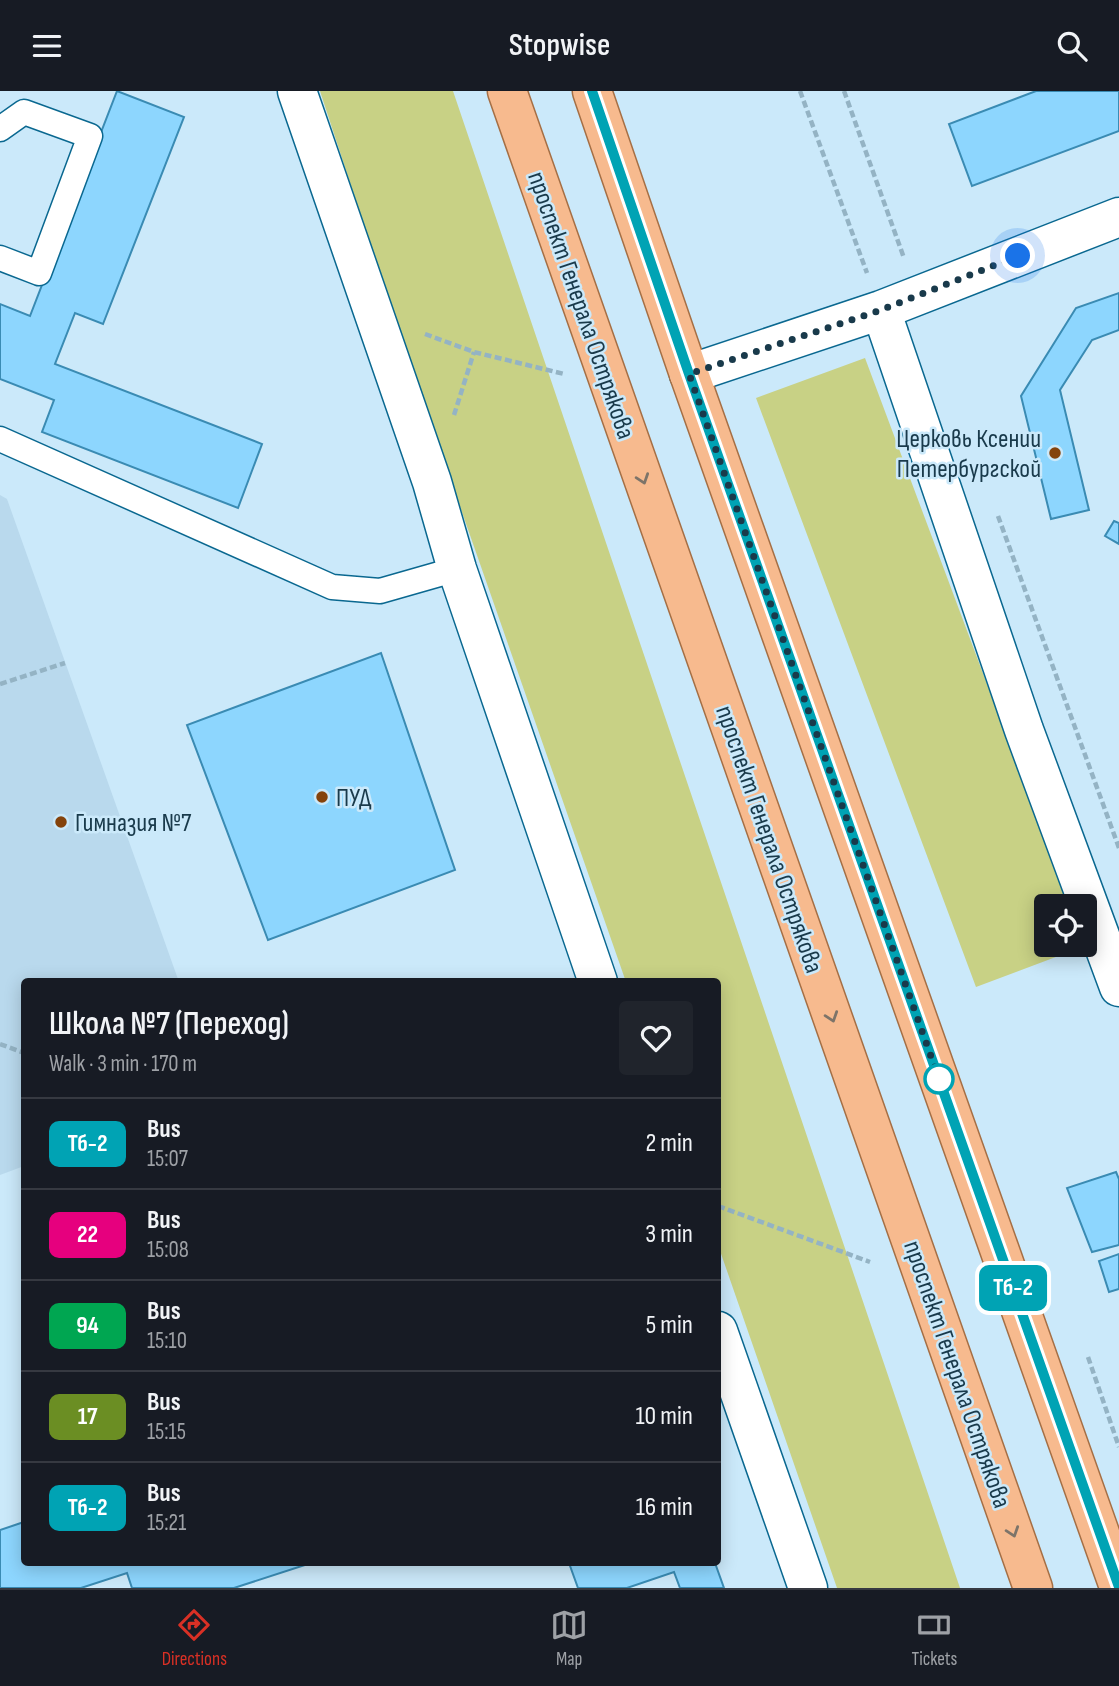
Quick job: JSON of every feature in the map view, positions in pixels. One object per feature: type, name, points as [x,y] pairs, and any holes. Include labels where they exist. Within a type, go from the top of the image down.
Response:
[{"type":"main road","name":"проспект Генерала Острякова","points":[[507,91],[1033,1588]]},
{"type":"main road","points":[[592,91],[689,374],[1119,1587]]},
{"type":"street","points":[[297,91],[432,482],[457,569],[597,978]]},
{"type":"street","points":[[689,374],[881,310],[1119,217]]},
{"type":"street","points":[[881,310],[1024,730],[1119,987]]},
{"type":"street","points":[[721,1340],[808,1588]]},
{"type":"lane","points":[[0,129],[24,111],[90,136],[39,273],[0,258]]},
{"type":"lane","points":[[0,439],[332,587],[380,590],[457,569]]},
{"type":"path","points":[[800,91],[881,310]]},
{"type":"path","points":[[374,316],[474,352],[572,376]]},
{"type":"path","points":[[0,684],[65,663]]},
{"type":"path","points":[[0,1044],[21,1052]]},
{"type":"path","points":[[721,1207],[870,1262]]},
{"type":"path","points":[[1087,1357],[1119,1447]]},
{"type":"shaded area","name":"Гимназия №7","points":[[0,495],[7,499],[178,978],[21,978],[21,1167],[0,1175]]},
{"type":"green space","points":[[320,91],[453,91],[960,1588],[837,1588],[721,1254],[721,978],[625,978],[397,326]]},
{"type":"green space","points":[[865,358],[1066,894],[1034,894],[1034,957],[1056,957],[976,987],[756,398]]},
{"type":"building","points":[[117,91],[184,117],[103,324],[75,313],[55,364],[262,444],[238,508],[42,432],[54,400],[0,379],[0,304],[30,316]]},
{"type":"building","points":[[1036,91],[1119,91],[1119,131],[972,186],[949,124]]},
{"type":"building","name":"Церковь Ксении Петербургской","points":[[1119,293],[1119,330],[1092,340],[1060,390],[1089,510],[1051,519],[1021,396],[1076,308]]},
{"type":"building","points":[[1114,521],[1119,523],[1119,544],[1105,536]]},
{"type":"building","name":"ПУД","points":[[381,653],[455,870],[268,940],[187,725]]},
{"type":"building","points":[[1116,1172],[1119,1179],[1119,1245],[1092,1252],[1067,1188]]},
{"type":"building","points":[[1119,1254],[1119,1289],[1109,1292],[1099,1261]]},
{"type":"building","points":[[21,1523],[21,1566],[302,1566],[234,1588],[132,1588],[127,1573],[81,1588],[0,1588],[0,1530]]},
{"type":"building","points":[[570,1566],[716,1566],[724,1588],[680,1588],[674,1572],[627,1588],[578,1588]]},
{"type":"bus line","name":"Тб-2","points":[[592,91],[689,374],[1119,1587]]},
{"type":"place","name":"Церковь Ксении Петербургской","points":[[1055,453]]},
{"type":"place","name":"ПУД","points":[[322,797]]},
{"type":"place","name":"Гимназия №7","points":[[61,822]]},
{"type":"route","points":[[939,1079],[689,374],[881,310],[1018,256]]}]
